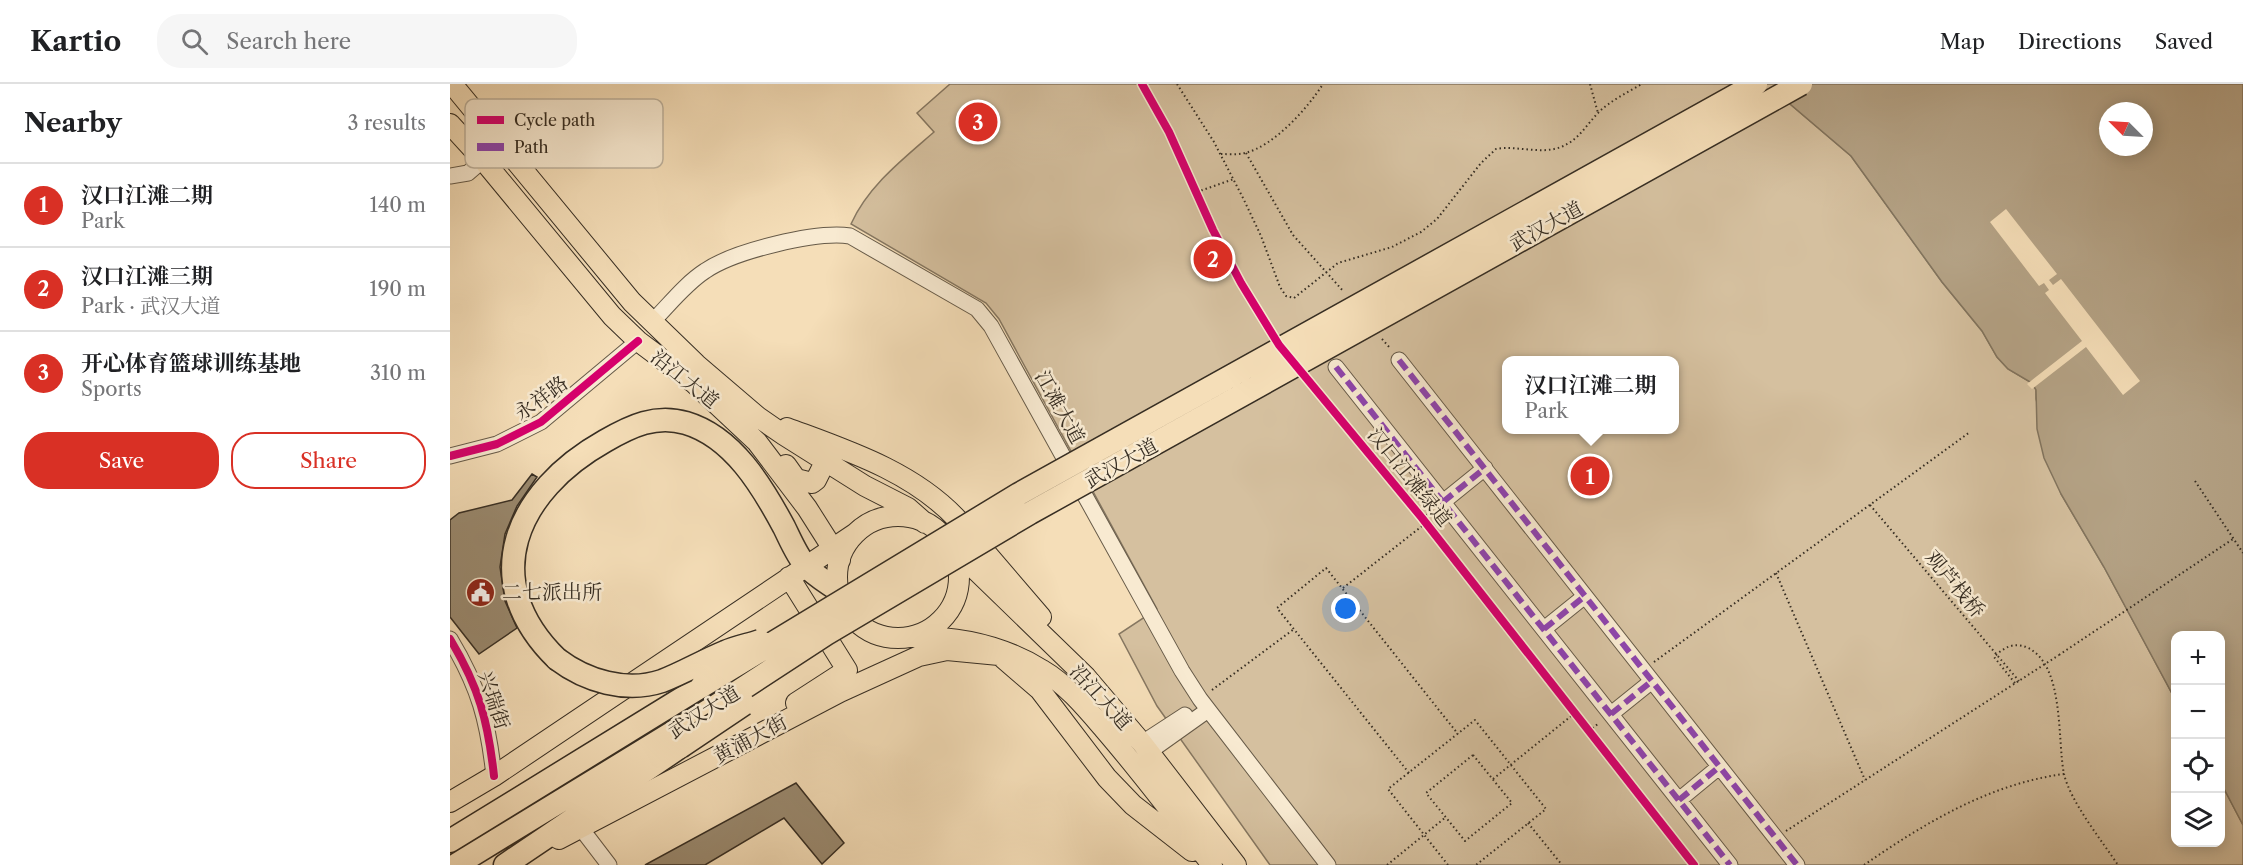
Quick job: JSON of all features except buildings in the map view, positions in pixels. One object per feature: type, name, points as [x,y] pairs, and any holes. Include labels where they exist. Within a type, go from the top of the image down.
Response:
[{"type":"highway","name":"武汉大道","points":[[450,841],[1019,494],[1756,84]]},
{"type":"highway","name":"武汉大道","points":[[456,865],[716,706],[826,634],[1030,513],[1801,84]]},
{"type":"highway","points":[[793,631],[726,651],[659,682],[618,685],[583,676],[557,659],[531,630],[519,604],[514,584],[514,562],[517,541],[525,519],[536,499],[551,481],[597,446],[619,433],[651,420],[674,420],[707,431],[726,447],[749,472],[772,505],[797,571],[838,591]]},
{"type":"highway","points":[[505,865],[792,672],[826,634]]},
{"type":"main road","name":"沿江大道","points":[[453,84],[465,99]]},
{"type":"main road","name":"沿江大道","points":[[450,124],[465,140]]},
{"type":"main road","name":"沿江大道","points":[[490,168],[612,316],[638,341],[694,383],[757,442],[807,508],[836,554]]},
{"type":"main road","name":"沿江大道","points":[[522,168],[632,302],[758,417]]},
{"type":"main road","points":[[758,417],[825,462],[908,508],[942,536],[949,544],[957,563],[958,585],[952,605],[939,622],[911,637],[891,638],[870,632],[847,611],[838,591],[836,554]]},
{"type":"main road","points":[[758,417],[875,463],[909,480],[945,507],[1040,616],[1086,677]]},
{"type":"main road","points":[[757,442],[776,450],[793,476],[804,483],[812,483],[816,480],[825,462]]},
{"type":"main road","points":[[450,802],[494,776],[797,571],[836,554],[856,533],[874,521],[895,516],[926,523]]},
{"type":"main road","name":"沿江大道","points":[[949,544],[1086,677],[1145,748],[1236,865]]},
{"type":"main road","points":[[752,738],[768,721],[847,670],[797,571]]},
{"type":"main road","name":"沿江大道","points":[[911,637],[979,642],[1028,662],[1052,676],[1069,691],[1137,767],[1211,865]]},
{"type":"main road","points":[[979,642],[999,655],[1040,690],[1107,778],[1133,805],[1211,865]]},
{"type":"main road","name":"黄浦大街","points":[[512,865],[580,827],[840,692],[919,656],[947,650],[999,655]]},
{"type":"street","points":[[450,176],[468,173],[474,168]]},
{"type":"street","name":"江滩大道","points":[[652,322],[698,276],[720,262],[756,250],[831,235],[850,236],[977,309],[991,326],[1182,671],[1203,704],[1328,865]]},
{"type":"street","name":"永祥路","points":[[450,456],[497,444],[541,422],[638,341]]},
{"type":"street","points":[[1399,360],[1797,865]]},
{"type":"street","points":[[1336,367],[1730,865]]},
{"type":"street","points":[[1443,502],[1485,468]]},
{"type":"street","points":[[1544,629],[1585,596]]},
{"type":"street","name":"兴瑞街","points":[[450,639],[474,683],[482,704],[490,734],[494,776]]},
{"type":"street","points":[[1611,714],[1652,681]]},
{"type":"street","points":[[1145,748],[1203,704]]},
{"type":"street","points":[[1679,800],[1719,767]]},
{"type":"street","points":[[580,827],[609,865]]},
{"type":"path","points":[[1177,84],[1234,179],[1261,236],[1280,287],[1286,296],[1294,298],[1338,263],[1392,247],[1421,232],[1437,219],[1481,163],[1496,149],[1534,150],[1561,147],[1584,132],[1599,113],[1642,84]]},
{"type":"path","points":[[1221,154],[1246,153],[1271,140],[1293,121],[1323,84]]},
{"type":"path","points":[[1590,84],[1599,113]]},
{"type":"path","points":[[1246,153],[1293,235],[1349,298]]},
{"type":"path","points":[[1197,192],[1234,179]]},
{"type":"path","points":[[1193,183],[1201,201]]},
{"type":"path","points":[[1377,333],[1399,360]]},
{"type":"path","points":[[1656,661],[1970,432]]},
{"type":"path","points":[[2195,481],[2243,553]]},
{"type":"path","points":[[1343,589],[1426,523]]},
{"type":"path","points":[[1786,831],[2234,539]]},
{"type":"path","points":[[1409,773],[1277,608],[1326,568],[1458,734]]},
{"type":"path","points":[[1776,573],[1865,780]]},
{"type":"path","points":[[1203,704],[1294,628]]},
{"type":"path","points":[[2015,683],[1994,657],[2005,647],[2017,645],[2034,651],[2044,661],[2054,688],[2063,748],[2064,774],[2076,801],[2118,865]]},
{"type":"path","points":[[1568,704],[1596,740]]},
{"type":"path","points":[[1493,780],[1575,713]]},
{"type":"path","points":[[1448,865],[1388,789],[1475,720],[1546,809],[1479,864]]},
{"type":"path","points":[[1473,755],[1512,803],[1465,841],[1446,817],[1426,793],[1473,755]]},
{"type":"path","points":[[1864,865],[1927,824],[1983,796],[2013,784],[2064,774]]},
{"type":"path","points":[[1387,865],[1446,817]]},
{"type":"path","points":[[1528,823],[1562,865]]},
{"type":"shaded area","points":[[950,84],[1776,84],[1790,104],[1851,156],[1942,282],[1982,331],[1997,357],[2008,369],[2032,383],[2036,390],[2036,399],[2061,494],[2104,567],[2171,692],[2171,847],[2225,847],[2225,791],[2243,825],[2243,865],[1270,865],[1157,706],[1119,634],[1157,609],[999,319],[986,303],[851,224],[867,197],[899,163],[934,132],[917,113]]},
{"type":"shaded area","points":[[1776,84],[2243,84],[2243,825],[2225,791],[2225,631],[2171,631],[2171,692],[2104,567],[2061,494],[2044,458],[2037,429],[2036,390],[2032,383],[2008,369],[1997,357],[1982,331],[1942,282],[1851,156],[1790,104]]},
{"type":"pier","points":[[2006,209],[2057,274],[2049,280],[2053,285],[2061,279],[2140,381],[2123,395],[2086,347],[2032,389],[2027,384],[2082,341],[2045,293],[2049,290],[2044,283],[2039,286],[1990,222]]},
{"type":"marked path","points":[[1399,360],[1797,865]]},
{"type":"marked path","points":[[1336,367],[1730,865]]},
{"type":"marked path","points":[[1443,502],[1485,468]]},
{"type":"marked path","points":[[1544,629],[1585,596]]},
{"type":"marked path","points":[[1611,714],[1652,681]]},
{"type":"marked path","points":[[1679,800],[1719,767]]},
{"type":"cycle path","name":"汉口江滩绿道","points":[[1142,84],[1169,132],[1213,230],[1241,283],[1279,345],[1422,518],[1694,865]]},
{"type":"cycle path","points":[[450,456],[497,444],[541,422],[638,341]]},
{"type":"cycle path","points":[[450,639],[468,673],[481,705],[489,738],[494,776]]},
{"type":"place","name":"开心体育篮球训练基地","points":[[978,122]]},
{"type":"place","name":"汉口江滩三期","points":[[1213,259]]},
{"type":"place","name":"汉口江滩二期","points":[[1590,476]]},
{"type":"place","name":"二七派出所","points":[[481,592]]}]
